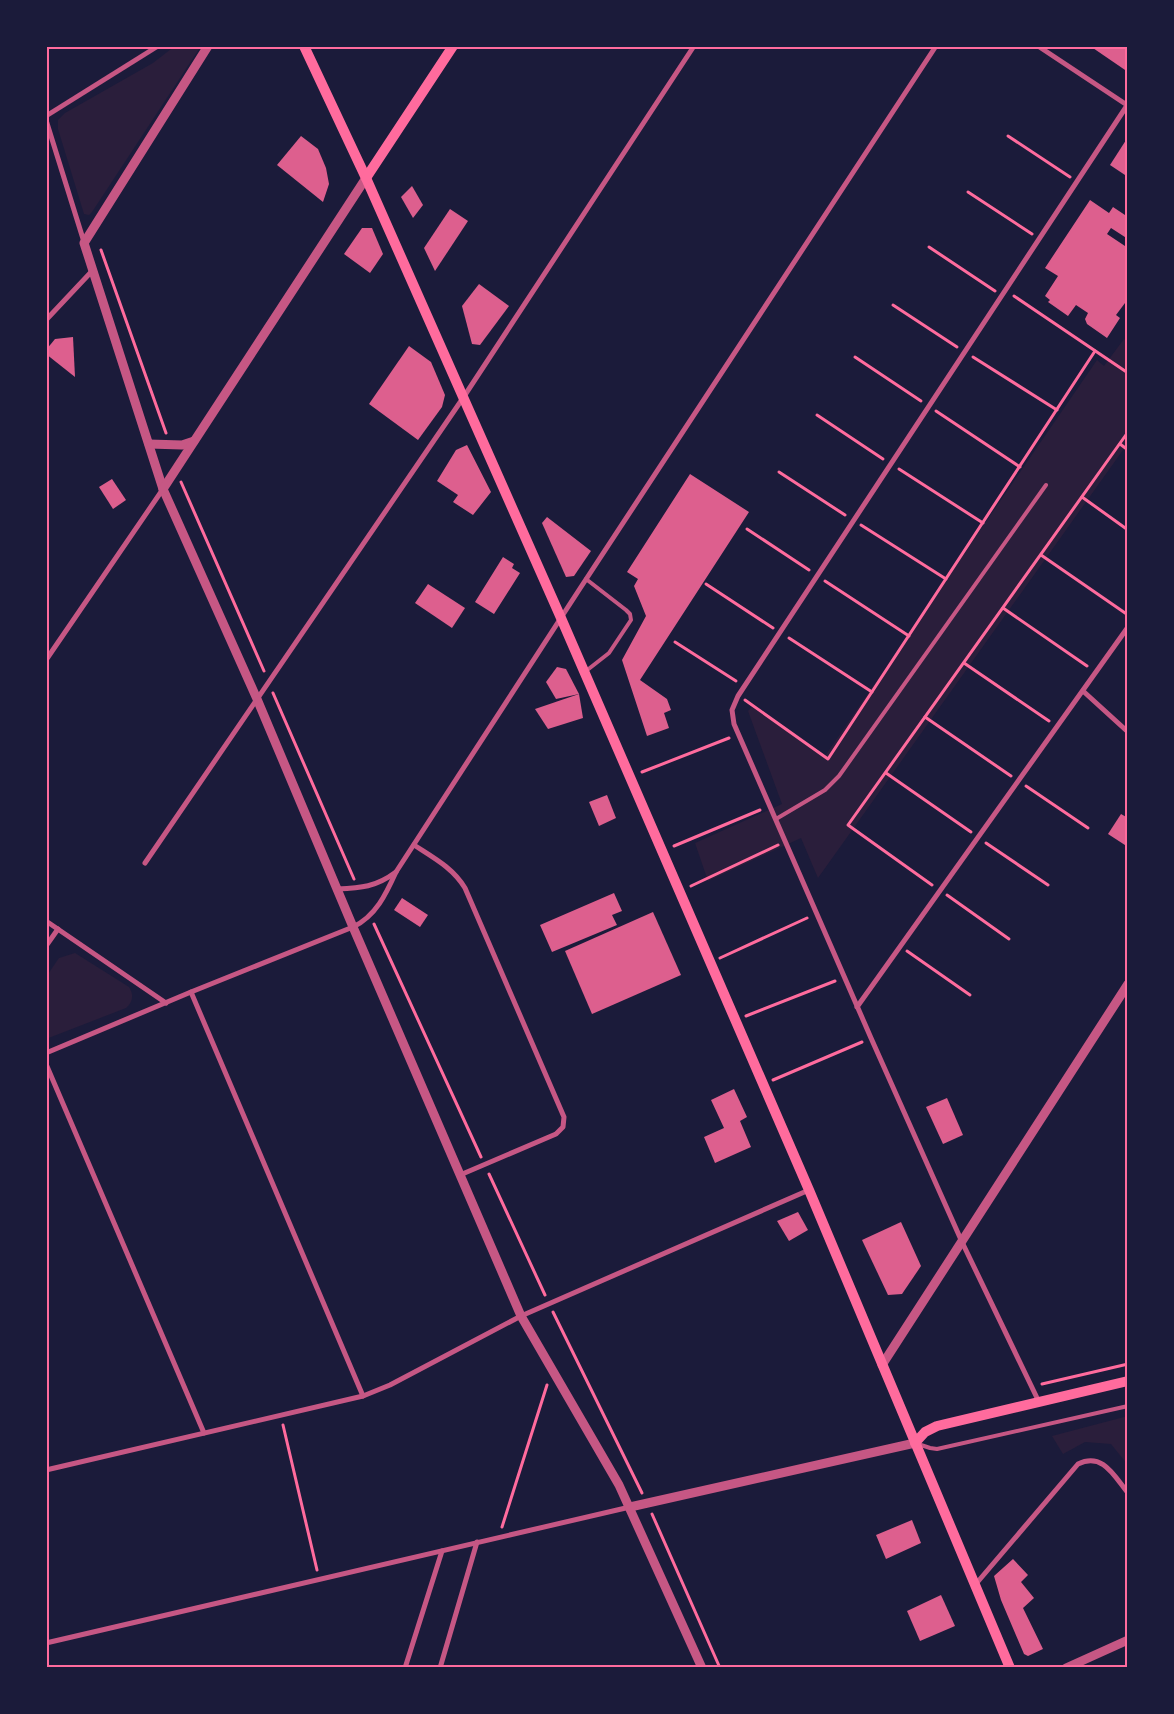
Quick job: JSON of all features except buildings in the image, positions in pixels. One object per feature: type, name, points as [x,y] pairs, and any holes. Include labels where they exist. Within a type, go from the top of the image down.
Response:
[{"type":"main road","points":[[304,46],[366,178],[736,1020],[1010,1668]]},
{"type":"main road","points":[[366,178],[453,46]]},
{"type":"main road","points":[[915,1443],[925,1432],[937,1426],[1128,1381]]},
{"type":"street","points":[[46,116],[158,46]]},
{"type":"street","points":[[84,243],[208,46]]},
{"type":"street","points":[[145,863],[463,398],[694,46]]},
{"type":"street","points":[[46,1053],[353,927],[370,916],[388,890],[396,872],[560,618],[936,46]]},
{"type":"street","points":[[1038,46],[1127,104],[738,696],[732,710],[738,734],[844,978],[962,1242],[1039,1402]]},
{"type":"street","points":[[46,120],[163,489],[257,699],[521,1316],[607,1463],[630,1507],[702,1668]]},
{"type":"street","points":[[46,660],[163,489],[366,178]]},
{"type":"street","points":[[46,320],[93,270]]},
{"type":"street","points":[[150,444],[182,445],[194,441]]},
{"type":"street","points":[[857,1007],[1128,627]]},
{"type":"street","points":[[1083,691],[1128,732]]},
{"type":"street","points":[[414,845],[458,876],[465,888],[564,1117],[564,1127],[556,1134],[460,1175]]},
{"type":"street","points":[[337,889],[371,886],[384,881],[396,872]]},
{"type":"street","points":[[46,921],[166,1003]]},
{"type":"street","points":[[46,946],[58,929]]},
{"type":"street","points":[[882,1365],[1128,984]]},
{"type":"street","points":[[191,992],[364,1396]]},
{"type":"street","points":[[46,1064],[204,1433]]},
{"type":"street","points":[[46,1470],[364,1396],[390,1385],[549,1303],[809,1190]]},
{"type":"street","points":[[46,1643],[477,1542],[915,1443]]},
{"type":"street","points":[[974,1585],[1074,1468],[1084,1461],[1091,1460],[1102,1463],[1128,1493]]},
{"type":"street","points":[[440,1668],[477,1542]]},
{"type":"street","points":[[405,1668],[442,1551]]},
{"type":"street","points":[[1066,1668],[1128,1640]]},
{"type":"lane","points":[[776,819],[825,790],[839,776],[1046,484]]},
{"type":"lane","points":[[584,673],[609,653],[631,620],[630,614],[626,610],[586,579]]},
{"type":"lane","points":[[915,1443],[937,1448],[1128,1406]]},
{"type":"path","points":[[1008,136],[1077,181]]},
{"type":"path","points":[[968,192],[1039,239]]},
{"type":"path","points":[[93,228],[170,445]]},
{"type":"path","points":[[929,247],[1001,296]]},
{"type":"path","points":[[1005,290],[1128,373]]},
{"type":"path","points":[[738,696],[828,759],[1095,351]]},
{"type":"path","points":[[1009,939],[848,825],[1128,432]]},
{"type":"path","points":[[1120,444],[1128,450]]},
{"type":"path","points":[[176,469],[358,888]]},
{"type":"path","points":[[1082,497],[1128,530]]},
{"type":"path","points":[[747,529],[909,636]]},
{"type":"path","points":[[1040,555],[1128,615]]},
{"type":"path","points":[[1003,608],[1096,672]]},
{"type":"path","points":[[675,642],[745,686]]},
{"type":"path","points":[[964,663],[1058,727]]},
{"type":"path","points":[[925,717],[1088,828]]},
{"type":"path","points":[[630,777],[738,734]]},
{"type":"path","points":[[886,773],[1048,885]]},
{"type":"path","points":[[662,851],[770,806]]},
{"type":"path","points":[[679,891],[786,842]]},
{"type":"path","points":[[710,962],[817,914]]},
{"type":"path","points":[[370,916],[549,1303],[647,1503],[720,1668]]},
{"type":"path","points":[[901,946],[970,995]]},
{"type":"path","points":[[736,1020],[844,978]]},
{"type":"path","points":[[763,1084],[871,1038]]},
{"type":"path","points":[[1032,1387],[1128,1364]]},
{"type":"path","points":[[499,1537],[551,1370]]},
{"type":"path","points":[[281,1415],[319,1579]]},
{"type":"shaded area","points":[[175,46],[201,46],[92,212],[89,215],[84,214],[58,129],[58,120],[65,113],[153,63]]},
{"type":"shaded area","points":[[1124,339],[1128,342],[1128,443],[818,878],[801,838],[708,881],[695,843],[782,804],[748,711],[752,707],[825,756],[1097,360],[1104,366]]},
{"type":"shaded area","points":[[75,953],[129,987],[132,993],[131,1001],[126,1008],[46,1039],[46,977],[59,958]]},
{"type":"shaded area","points":[[1128,1416],[1128,1465],[1111,1444],[1085,1442],[1063,1454],[1052,1436]]}]
